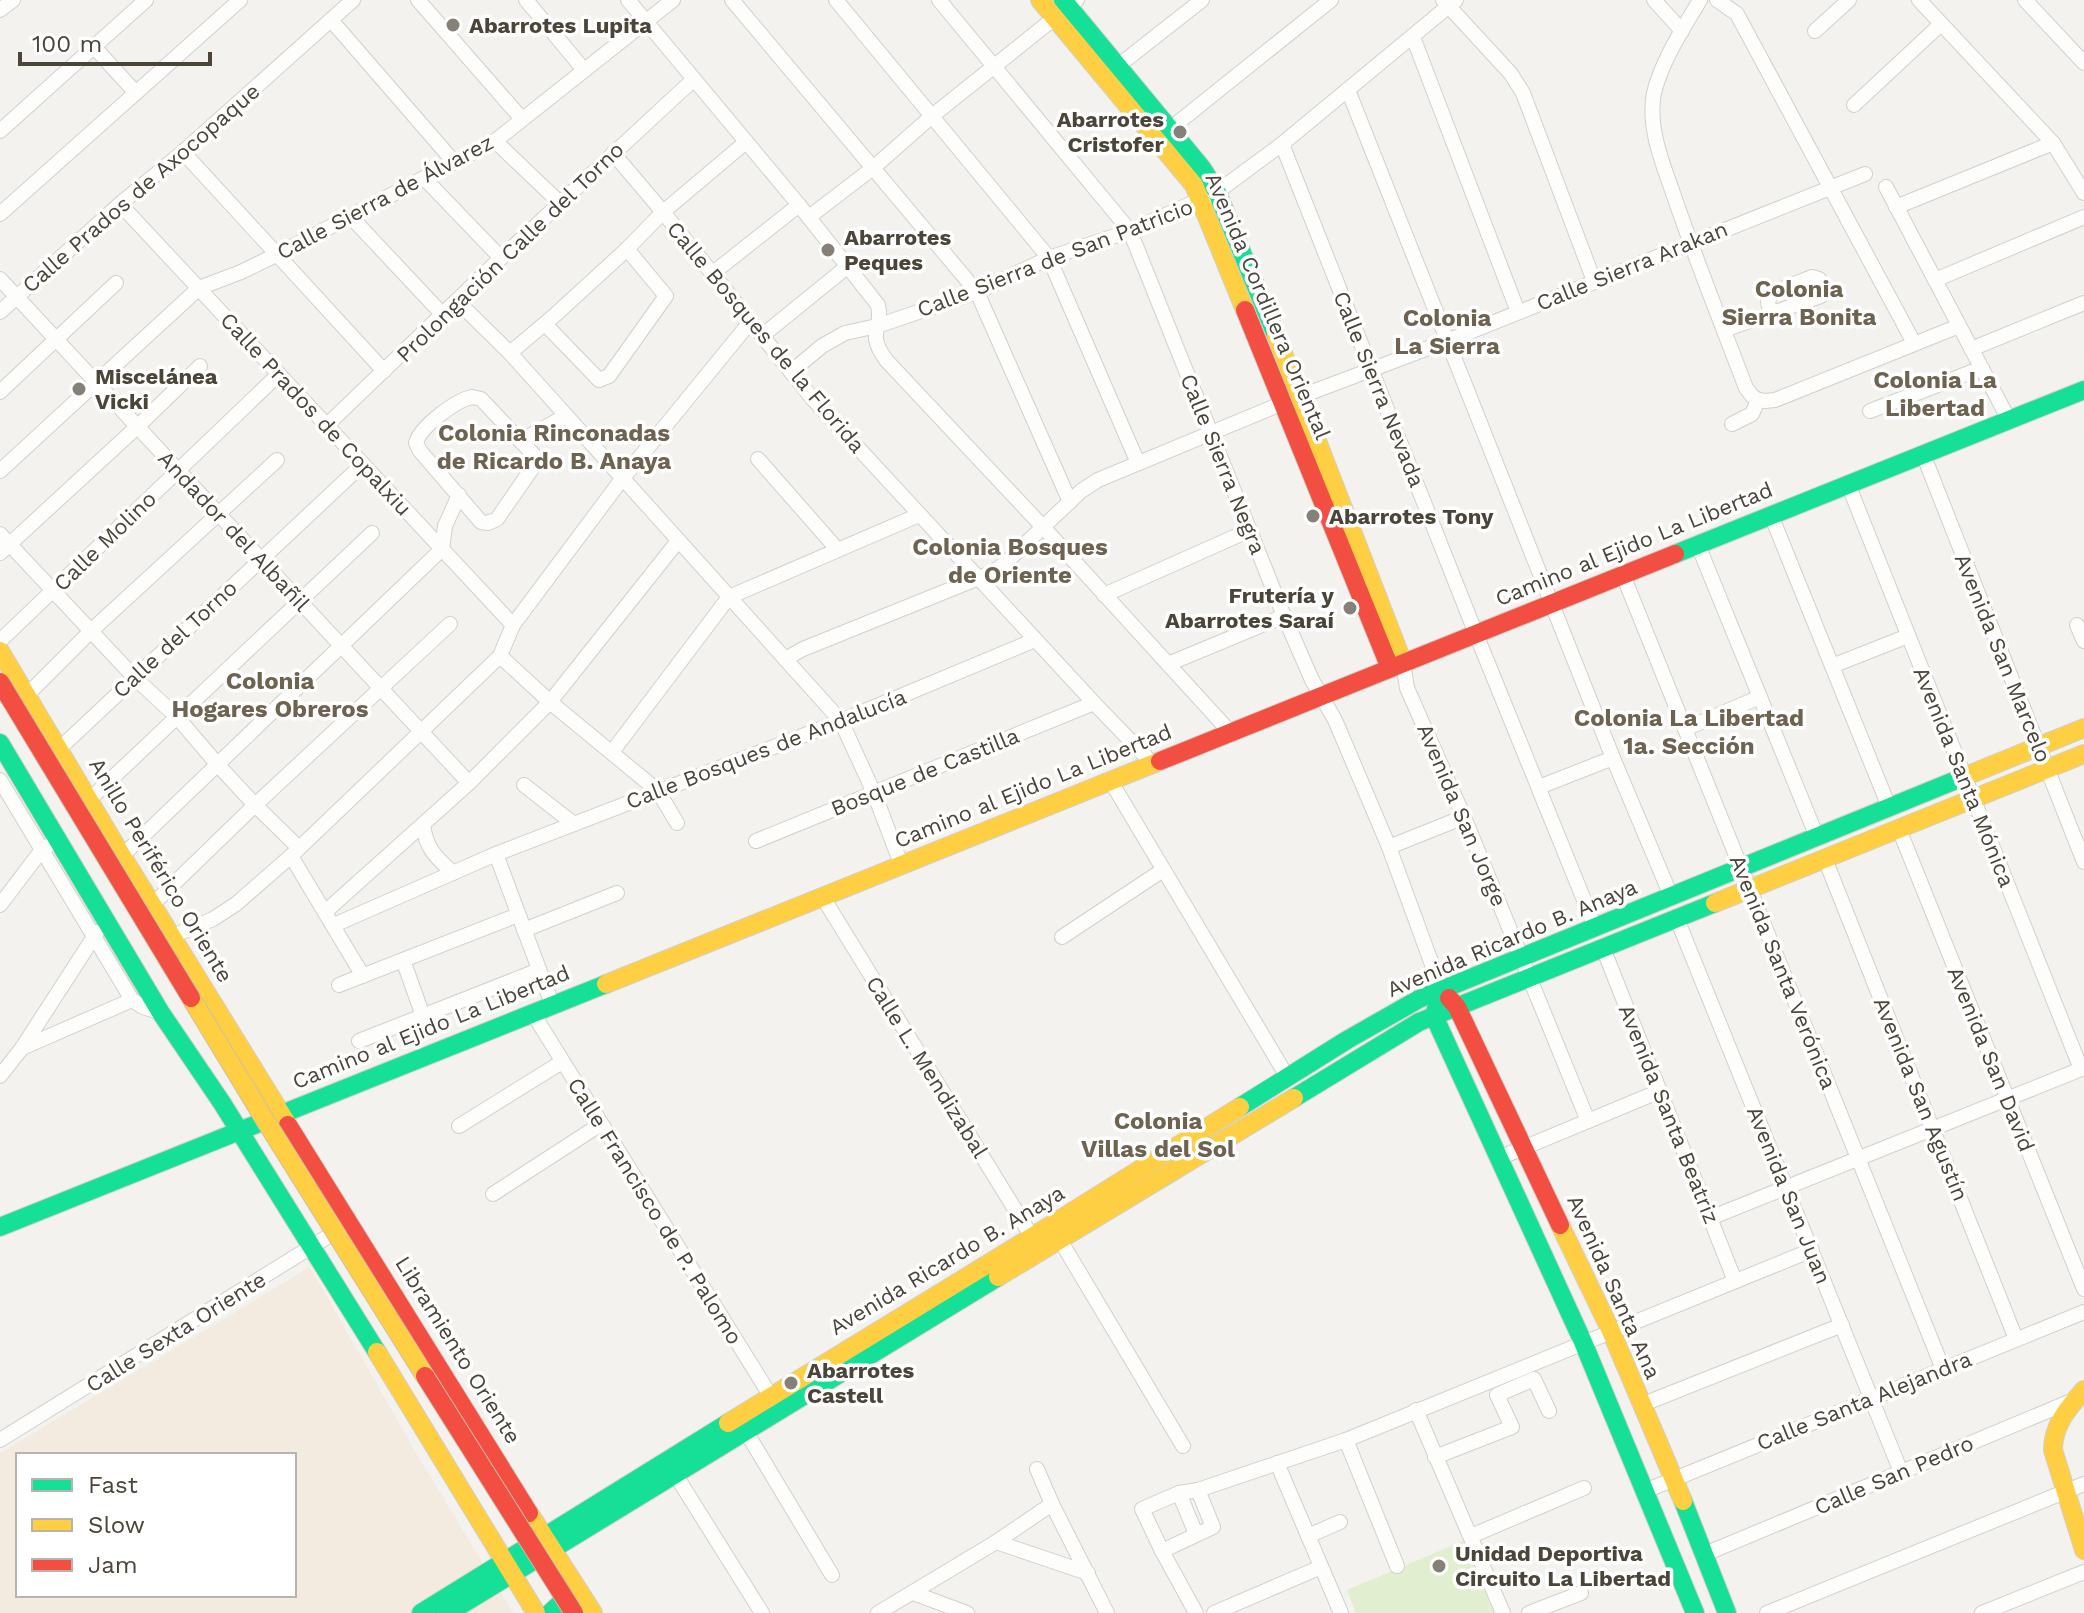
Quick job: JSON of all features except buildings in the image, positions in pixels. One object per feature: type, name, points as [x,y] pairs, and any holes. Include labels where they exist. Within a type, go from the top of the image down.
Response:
[{"type":"main road","name":"Avenida Cordillera Oriental","points":[[1040,0],[1066,6],[1202,168],[1210,196],[1396,666]]},
{"type":"main road","name":"Avenida Cordillera Oriental","points":[[1066,6],[1187,175],[1210,196]]},
{"type":"main road","name":"Camino al Ejido La Libertad","points":[[0,1227],[2084,390]]},
{"type":"main road","name":"Anillo Periférico Oriente","points":[[0,651],[122,856],[261,1078],[259,1122]]},
{"type":"main road","name":"Anillo Periférico Oriente","points":[[0,682],[259,1122]]},
{"type":"main road","name":"Avenida Ricardo B. Anaya","points":[[900,1327],[1032,1237],[1403,1008],[1441,989],[2084,728]]},
{"type":"main road","points":[[4,736],[259,1122],[550,1613],[560,1603],[575,1600],[593,1613]]},
{"type":"main road","points":[[4,736],[58,839],[161,1013],[222,1103],[259,1122],[311,1248],[536,1613]]},
{"type":"main road","name":"Avenida Ricardo B. Anaya","points":[[448,1613],[548,1542],[775,1403],[900,1327],[1060,1240],[1405,1030],[2084,754]]},
{"type":"main road","points":[[1441,989],[1434,1016],[1583,1342],[1695,1613]]},
{"type":"main road","name":"Avenida Santa Ana","points":[[1441,989],[1457,1007],[1611,1331],[1727,1613]]},
{"type":"main road","points":[[222,1103],[229,1105],[246,1100],[253,1095],[261,1078]]},
{"type":"main road","name":"Libramiento Oriente","points":[[259,1122],[351,1222],[593,1613]]},
{"type":"main road","name":"Libramiento Oriente","points":[[259,1122],[574,1613]]},
{"type":"main road","points":[[339,1290],[344,1279],[358,1268],[366,1267],[382,1273]]},
{"type":"main road","points":[[2081,1395],[2058,1422],[2052,1440],[2084,1550]]},
{"type":"main road","name":"Avenida Ricardo B. Anaya","points":[[548,1542],[675,1474],[745,1430],[775,1403]]},
{"type":"main road","points":[[465,1496],[477,1505],[493,1505],[500,1501],[508,1488],[509,1480],[505,1472]]},
{"type":"main road","name":"Avenida Ricardo B. Anaya","points":[[421,1613],[510,1567]]},
{"type":"street","points":[[0,10],[13,0]]},
{"type":"street","points":[[0,131],[146,0]]},
{"type":"street","points":[[0,214],[240,0]]},
{"type":"street","name":"Calle Prados de Axocopaque","points":[[0,312],[353,0]]},
{"type":"street","points":[[418,0],[522,119]]},
{"type":"street","points":[[526,0],[584,70]]},
{"type":"street","points":[[628,0],[809,217],[878,305],[880,315],[876,345],[886,360],[1230,732]]},
{"type":"street","name":"Calle Sierra de Álvarez","points":[[199,288],[278,254],[495,141],[673,0]]},
{"type":"street","points":[[732,0],[977,292],[1070,502]]},
{"type":"street","points":[[836,0],[1049,258],[1138,463]]},
{"type":"street","points":[[939,0],[995,66]]},
{"type":"street","points":[[1118,66],[1202,0]]},
{"type":"street","points":[[1170,129],[1331,0]]},
{"type":"street","points":[[1654,0],[1682,31]]},
{"type":"street","points":[[1700,0],[1666,60],[1654,93],[1652,116],[1655,139],[1690,244],[1746,388],[1752,396],[1758,400],[1775,400],[1959,326]]},
{"type":"street","points":[[1717,0],[1737,14],[1914,343]]},
{"type":"street","points":[[1815,31],[1849,0]]},
{"type":"street","points":[[1919,0],[2053,143],[2084,193]]},
{"type":"street","points":[[2025,0],[2084,63]]},
{"type":"street","points":[[1449,2],[1511,74],[1523,93],[1594,281]]},
{"type":"street","name":"Calle Sierra de San Patricio","points":[[791,372],[833,338],[977,292],[1049,258],[1130,231],[1210,196],[1282,144],[1413,37],[1449,2]]},
{"type":"street","points":[[809,217],[873,168],[1066,6]]},
{"type":"street","points":[[331,20],[454,162]]},
{"type":"street","points":[[1854,105],[1941,24]]},
{"type":"street","points":[[1413,37],[1518,312]]},
{"type":"street","points":[[94,47],[136,93]]},
{"type":"street","name":"Calle Sierra Negra","points":[[995,66],[1130,231],[1284,616],[1321,696]]},
{"type":"street","name":"Prolongación Calle del Torno","points":[[327,425],[694,79]]},
{"type":"street","points":[[1348,90],[1613,758],[1671,896]]},
{"type":"street","points":[[495,141],[560,203]]},
{"type":"street","points":[[510,353],[627,249],[663,212],[746,142]]},
{"type":"street","points":[[1896,207],[2053,143]]},
{"type":"street","name":"Calle Sierra Nevada","points":[[1282,144],[1476,634]]},
{"type":"street","points":[[183,152],[384,371]]},
{"type":"street","name":"Calle Bosques de la Florida","points":[[613,153],[826,414],[1152,763]]},
{"type":"street","name":"Calle Sierra Arakan","points":[[785,659],[979,579],[1004,564],[1089,485],[1292,400],[1865,174]]},
{"type":"street","points":[[424,178],[501,258]]},
{"type":"street","points":[[1886,187],[2009,420]]},
{"type":"street","name":"Calle Prados de Copalxiu","points":[[120,204],[513,625]]},
{"type":"street","points":[[713,273],[799,205]]},
{"type":"street","points":[[350,216],[443,315]]},
{"type":"street","points":[[1935,280],[2084,217]]},
{"type":"street","points":[[545,324],[599,380],[609,376],[666,296],[627,249]]},
{"type":"street","points":[[763,335],[848,266]]},
{"type":"street","name":"Andador del Albañil","points":[[0,279],[469,783]]},
{"type":"street","points":[[0,392],[116,283]]},
{"type":"street","points":[[0,471],[199,288]]},
{"type":"street","points":[[457,301],[510,353],[841,721],[874,793],[901,864]]},
{"type":"street","points":[[1971,349],[2084,303]]},
{"type":"street","points":[[1724,330],[1770,313]]},
{"type":"street","points":[[173,936],[213,919],[236,904],[295,852],[500,656],[513,625],[622,479],[751,321]]},
{"type":"street","points":[[200,366],[137,427],[3,544],[53,590],[134,677],[177,717],[295,852],[363,976]]},
{"type":"street","points":[[1870,411],[1982,368]]},
{"type":"street","name":"Calle Molino","points":[[0,641],[279,374]]},
{"type":"street","points":[[472,397],[481,399],[534,455],[535,464],[497,519],[488,523],[481,522],[459,495],[416,443],[419,434],[463,399],[472,397]]},
{"type":"street","points":[[1732,424],[1752,414],[1758,400]]},
{"type":"street","points":[[520,441],[566,416]]},
{"type":"street","name":"Avenida San Marcelo","points":[[1923,454],[2084,862]]},
{"type":"street","points":[[758,459],[837,549]]},
{"type":"street","points":[[27,695],[92,630],[277,460]]},
{"type":"street","name":"Calle del Torno","points":[[59,749],[363,464]]},
{"type":"street","name":"Avenida Santa Mónica","points":[[1848,484],[2082,1069]]},
{"type":"street","points":[[122,856],[442,549],[445,526],[459,495]]},
{"type":"street","points":[[612,752],[729,597],[919,515]]},
{"type":"street","points":[[1771,515],[1889,807]]},
{"type":"street","points":[[1104,595],[1250,530]]},
{"type":"street","points":[[89,800],[372,533]]},
{"type":"street","points":[[329,918],[550,702],[678,541]]},
{"type":"street","points":[[1698,545],[1817,837]]},
{"type":"street","name":"Avenida Santa Verónica","points":[[1623,575],[1943,1369]]},
{"type":"street","points":[[1168,664],[1284,616]]},
{"type":"street","points":[[153,904],[450,624]]},
{"type":"street","points":[[2077,625],[2084,641]]},
{"type":"street","points":[[1476,634],[1595,927]]},
{"type":"street","points":[[1832,666],[1908,636]]},
{"type":"street","name":"Calle Bosques de Andalucía","points":[[329,918],[453,873],[841,721],[1035,640]]},
{"type":"street","points":[[500,656],[550,702],[658,791],[677,823]]},
{"type":"street","name":"Avenida San Jorge","points":[[1396,666],[1464,817],[1588,1121]]},
{"type":"street","name":"Avenida Santa Ana","points":[[1321,696],[1335,720],[1389,847],[1441,989]]},
{"type":"street","points":[[1685,729],[1760,697]]},
{"type":"street","name":"Bosque de Castilla","points":[[756,841],[1094,703]]},
{"type":"street","points":[[1539,787],[1613,758]]},
{"type":"street","points":[[0,780],[132,1000],[161,1013]]},
{"type":"street","points":[[1110,780],[1288,1078]]},
{"type":"street","points":[[524,785],[574,824]]},
{"type":"street","points":[[1389,847],[1464,817]]},
{"type":"street","points":[[423,826],[426,843],[433,854],[453,873]]},
{"type":"street","name":"Avenida San David","points":[[1899,829],[2084,1289]]},
{"type":"street","points":[[0,905],[41,851],[58,839]]},
{"type":"street","points":[[496,854],[552,1004]]},
{"type":"street","name":"Avenida San Agustín","points":[[1825,859],[2016,1339]]},
{"type":"street","points":[[1062,937],[1163,870]]},
{"type":"street","points":[[524,930],[617,893]]},
{"type":"street","name":"Calle L. Mendizabal","points":[[822,896],[1032,1237]]},
{"type":"street","points":[[339,985],[518,915]]},
{"type":"street","points":[[0,1076],[22,1048],[106,918]]},
{"type":"street","name":"Avenida San Juan","points":[[1677,919],[1901,1472]]},
{"type":"street","name":"Avenida Santa Beatriz","points":[[1603,948],[1735,1281]]},
{"type":"street","points":[[403,960],[423,1016]]},
{"type":"street","points":[[359,1041],[539,970]]},
{"type":"street","points":[[22,1048],[132,1000]]},
{"type":"street","name":"Calle Francisco de P. Palomo","points":[[532,1012],[775,1403]]},
{"type":"street","points":[[459,1126],[562,1062]]},
{"type":"street","points":[[1710,1218],[2082,1069]]},
{"type":"street","points":[[1499,1158],[1660,1091]]},
{"type":"street","points":[[493,1194],[601,1124]]},
{"type":"street","name":"Calle Sexta Oriente","points":[[0,1440],[351,1222]]},
{"type":"street","points":[[1060,1240],[1183,1446]]},
{"type":"street","points":[[1196,1613],[1142,1509],[1179,1493],[1198,1490],[1346,1440],[1812,1250]]},
{"type":"street","name":"Calle Santa Alejandra","points":[[1645,1491],[2084,1312]]},
{"type":"street","points":[[1641,1405],[1842,1325]]},
{"type":"street","points":[[1435,1457],[1512,1427],[1497,1395],[1534,1379],[1549,1411]]},
{"type":"street","name":"Calle San Pedro","points":[[1705,1554],[2081,1395]]},
{"type":"street","points":[[1416,1410],[1503,1613]]},
{"type":"street","points":[[745,1430],[832,1575]]},
{"type":"street","points":[[1346,1440],[1397,1566]]},
{"type":"street","points":[[1277,1463],[1341,1613]]},
{"type":"street","points":[[1037,1469],[1107,1613]]},
{"type":"street","points":[[675,1474],[762,1613]]},
{"type":"street","points":[[1767,1613],[2084,1484]]},
{"type":"street","points":[[1471,1536],[1584,1488]]},
{"type":"street","points":[[1162,1551],[1213,1527],[1198,1490]]},
{"type":"street","points":[[1179,1493],[1196,1534]]},
{"type":"street","points":[[878,1613],[996,1542],[1052,1504]]},
{"type":"street","points":[[1308,1536],[1340,1522]]},
{"type":"street","points":[[996,1542],[1088,1573]]},
{"type":"street","points":[[1214,1613],[1321,1567]]},
{"type":"street","points":[[1982,1613],[2084,1572]]},
{"type":"street","points":[[913,1593],[967,1613]]},
{"type":"street","points":[[1529,1613],[1581,1593]]},
{"type":"shaded area","points":[[310,1267],[415,1451],[513,1613],[0,1613],[0,1453]]},
{"type":"green space","name":"Unidad Deportiva Circuito La Libertad","points":[[1463,1541],[1494,1613],[1356,1613],[1347,1590]]},
{"type":"traffic: fast","points":[[1063,0],[1202,168],[1217,192],[1276,335]]},
{"type":"traffic: fast","points":[[1675,554],[2084,390]]},
{"type":"traffic: fast","points":[[0,743],[161,1013],[222,1103],[377,1352]]},
{"type":"traffic: fast","points":[[1240,1107],[1419,999],[1966,776]]},
{"type":"traffic: fast","points":[[1294,1098],[1419,1022],[1715,903]]},
{"type":"traffic: fast","points":[[0,1227],[606,984]]},
{"type":"traffic: fast","points":[[1437,1005],[1434,1016],[1583,1342],[1695,1613]]},
{"type":"traffic: fast","points":[[448,1613],[998,1277]]},
{"type":"traffic: fast","points":[[421,1613],[728,1423]]},
{"type":"traffic: fast","points":[[1683,1501],[1727,1613]]},
{"type":"traffic: fast","points":[[550,1613],[562,1602],[578,1601]]},
{"type":"traffic: slow","points":[[1040,0],[1194,185],[1245,310]]},
{"type":"traffic: slow","points":[[1276,335],[1403,663]]},
{"type":"traffic: slow","points":[[0,651],[288,1125]]},
{"type":"traffic: slow","points":[[1966,776],[2084,728]]},
{"type":"traffic: slow","points":[[1715,903],[2084,754]]},
{"type":"traffic: slow","points":[[606,984],[1160,761]]},
{"type":"traffic: slow","points":[[191,998],[425,1376]]},
{"type":"traffic: slow","points":[[998,1277],[1294,1098]]},
{"type":"traffic: slow","points":[[728,1423],[1240,1107]]},
{"type":"traffic: slow","points":[[1560,1225],[1611,1331],[1683,1501]]},
{"type":"traffic: slow","points":[[377,1352],[536,1613]]},
{"type":"traffic: slow","points":[[2084,1390],[2059,1425],[2053,1450],[2084,1550]]},
{"type":"traffic: slow","points":[[529,1513],[593,1613]]},
{"type":"traffic: jam","points":[[1245,310],[1390,668]]},
{"type":"traffic: jam","points":[[1160,761],[1675,554]]},
{"type":"traffic: jam","points":[[0,682],[191,998]]},
{"type":"traffic: jam","points":[[1449,998],[1457,1007],[1560,1225]]},
{"type":"traffic: jam","points":[[288,1125],[529,1513]]},
{"type":"traffic: jam","points":[[425,1376],[574,1613]]},
{"type":"place","name":"Abarrotes Lupita","points":[[453,25]]},
{"type":"place","name":"Abarrotes Cristofer","points":[[1180,132]]},
{"type":"place","name":"Abarrotes Peques","points":[[828,250]]},
{"type":"place","name":"Miscelánea Vicki","points":[[79,389]]},
{"type":"place","name":"Abarrotes Tony","points":[[1313,516]]},
{"type":"place","name":"Frutería y Abarrotes Saraí","points":[[1350,608]]},
{"type":"place","name":"Abarrotes Castell","points":[[791,1383]]},
{"type":"place","name":"Unidad Deportiva Circuito La Libertad","points":[[1439,1566]]},
{"type":"district","name":"Colonia Sierra Bonita","points":[[1799,303]]},
{"type":"district","name":"Colonia La Sierra","points":[[1447,332]]},
{"type":"district","name":"Colonia La Libertad","points":[[1935,394]]},
{"type":"district","name":"Colonia Rinconadas de Ricardo B. Anaya","points":[[554,447]]},
{"type":"district","name":"Colonia Bosques de Oriente","points":[[1010,561]]},
{"type":"district","name":"Colonia Hogares Obreros","points":[[270,695]]},
{"type":"district","name":"Colonia La Libertad 1a. Sección","points":[[1689,732]]},
{"type":"district","name":"Colonia Villas del Sol","points":[[1158,1135]]}]
